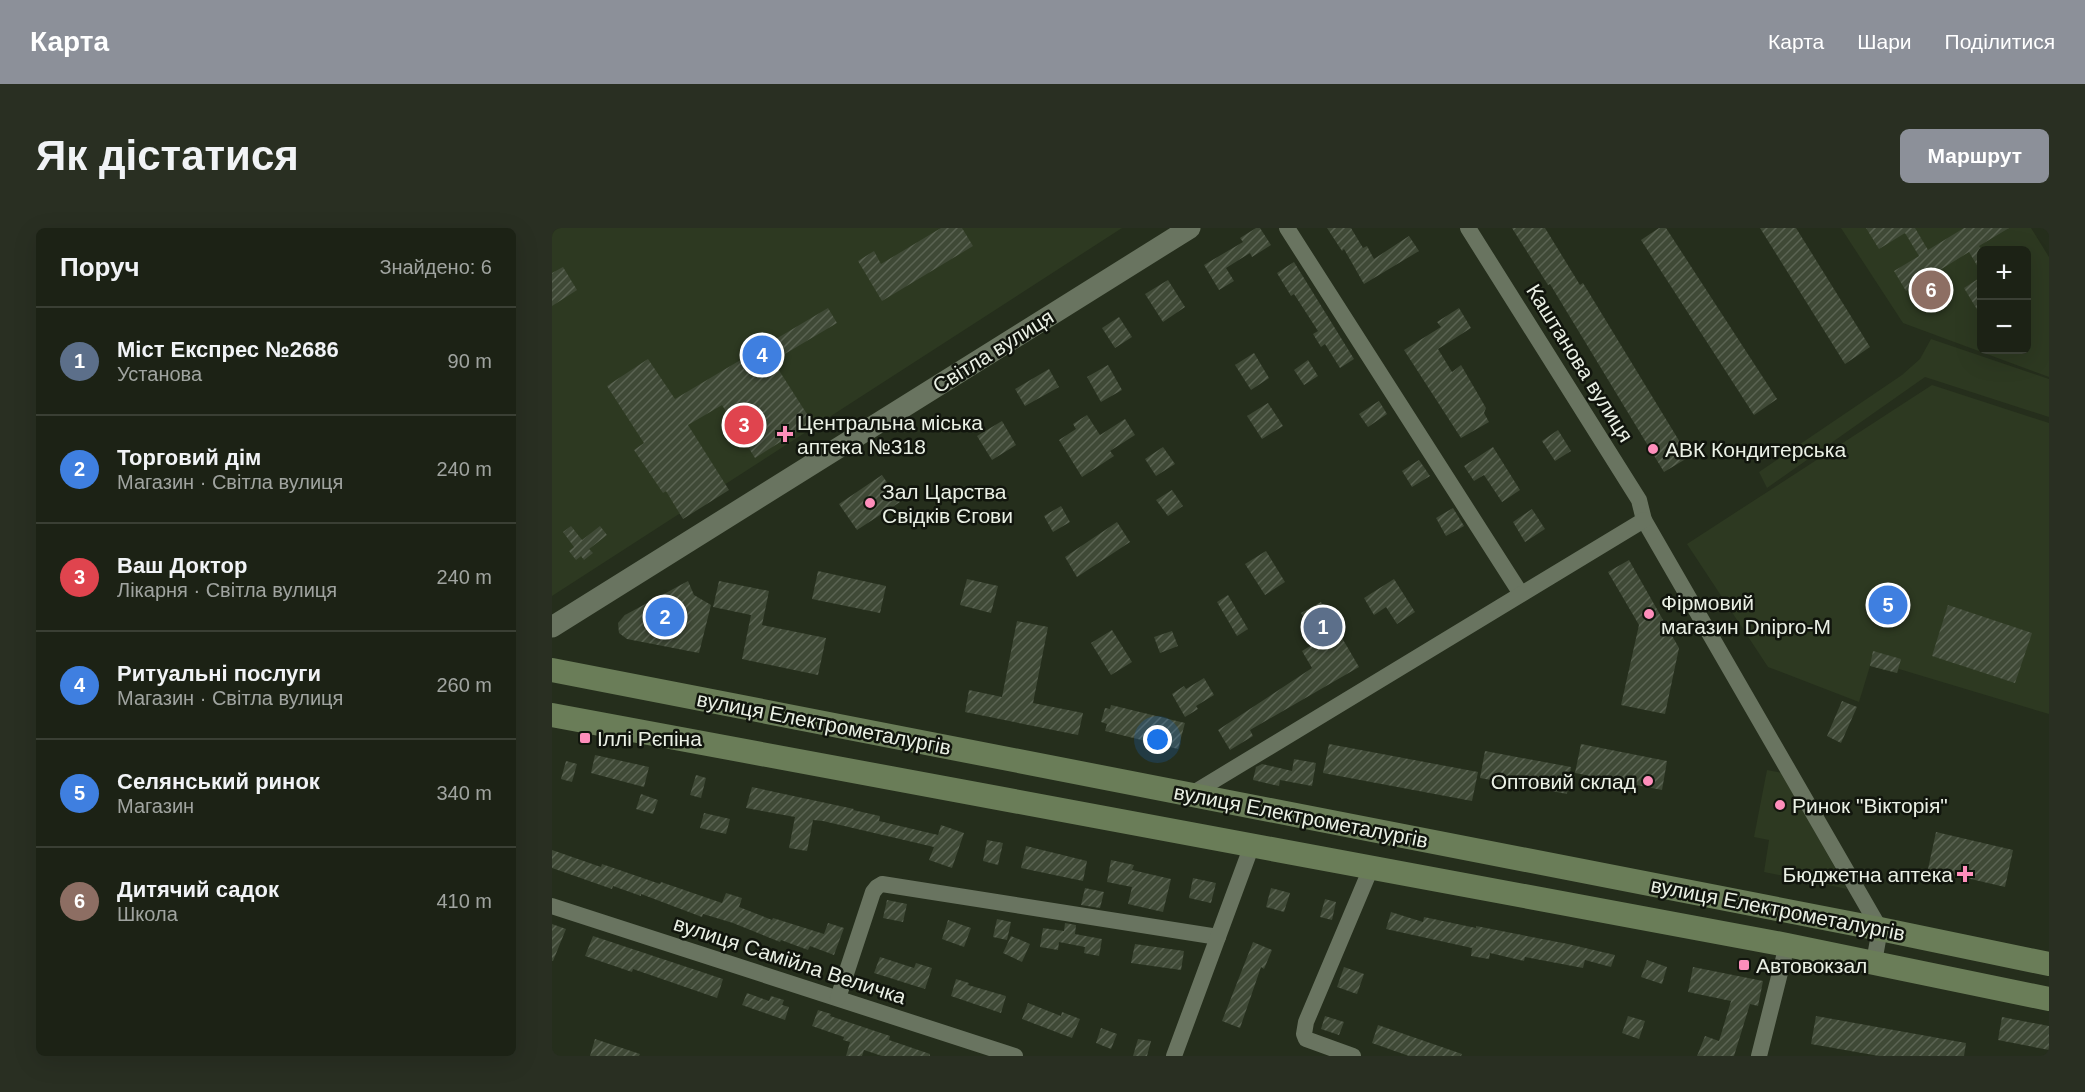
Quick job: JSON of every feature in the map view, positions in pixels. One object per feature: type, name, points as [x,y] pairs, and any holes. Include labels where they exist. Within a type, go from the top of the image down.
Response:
[{"type":"main road","name":"вулиця Електрометалургів","points":[[552,670],[2049,964]]},
{"type":"main road","name":"вулиця Електрометалургів","points":[[552,715],[1787,945],[2049,999]]},
{"type":"street","name":"Світла вулиця","points":[[552,627],[1190,228]]},
{"type":"street","points":[[1287,228],[1521,594]]},
{"type":"street","name":"Каштанова вулиця","points":[[1468,228],[1640,500],[1644,520],[1880,929]]},
{"type":"street","points":[[1190,795],[1644,520]]},
{"type":"street","points":[[1174,1056],[1252,845]]},
{"type":"street","points":[[1353,1056],[1306,1039],[1304,1034],[1306,1022],[1371,868]]},
{"type":"street","points":[[838,998],[873,892],[882,884],[1218,937]]},
{"type":"street","name":"вулиця Самійла Величка","points":[[552,906],[1015,1056]]},
{"type":"street","points":[[1874,962],[1880,929]]},
{"type":"street","points":[[1759,1056],[1787,945]]},
{"type":"shaded area","points":[[552,228],[1122,228],[552,596]]},
{"type":"shaded area","points":[[1841,228],[2031,228],[2049,257],[2049,377],[1987,354],[2031,354],[2031,246],[1977,246],[1977,350],[1903,323]]},
{"type":"shaded area","points":[[1931,339],[2049,379],[2049,417],[1925,377],[1767,488],[1759,472],[1902,375],[1920,359]]},
{"type":"shaded area","points":[[1932,385],[2049,423],[2049,714],[1899,669],[1897,673],[1870,666],[1859,702],[1768,667],[1687,544]]},
{"type":"shaded area","name":"Ринок \"Вікторія\"","points":[[1767,770],[1782,773],[1847,889],[1764,872],[1769,840],[1754,837]]},
{"type":"building","points":[[941,228],[962,228],[973,246],[882,301],[858,261],[874,251],[881,264]]},
{"type":"building","points":[[1260,228],[1271,245],[1252,257],[1250,253],[1226,268],[1234,281],[1219,290],[1204,265],[1243,242],[1240,238]]},
{"type":"building","points":[[1327,228],[1351,228],[1363,248],[1367,246],[1374,259],[1409,236],[1419,251],[1364,284],[1344,249],[1342,251]]},
{"type":"building","points":[[1512,228],[1545,228],[1580,285],[1583,283],[1689,457],[1664,472],[1550,284],[1548,285]]},
{"type":"building","points":[[1659,228],[1666,228],[1777,399],[1754,415],[1641,240]]},
{"type":"building","points":[[1760,228],[1796,228],[1870,347],[1845,364]]},
{"type":"building","points":[[1866,228],[1915,228],[1928,250],[1964,228],[2009,228],[1977,246],[1977,265],[1969,252],[1906,291],[1894,271],[1919,256],[1905,233],[1879,249]]},
{"type":"building","points":[[1294,262],[1354,359],[1340,368],[1325,344],[1321,347],[1313,334],[1318,331],[1294,294],[1291,296],[1277,273]]},
{"type":"building","points":[[563,267],[577,290],[552,306],[552,273]]},
{"type":"building","points":[[1168,280],[1185,307],[1163,322],[1145,294]]},
{"type":"building","points":[[1977,280],[1977,309],[1964,288]]},
{"type":"building","points":[[828,308],[837,323],[773,361],[812,422],[755,458],[722,405],[688,425],[729,490],[683,519],[666,491],[663,493],[634,450],[644,443],[607,386],[648,359],[675,399]]},
{"type":"building","points":[[1459,308],[1471,328],[1438,349],[1452,372],[1461,365],[1486,408],[1484,413],[1489,422],[1461,438],[1404,350],[1441,327],[1437,322]]},
{"type":"building","points":[[1119,317],[1132,337],[1115,348],[1102,328]]},
{"type":"building","points":[[1254,353],[1269,378],[1251,390],[1235,365]]},
{"type":"building","points":[[1308,360],[1318,376],[1304,385],[1294,370]]},
{"type":"building","points":[[1108,365],[1122,390],[1101,402],[1087,377]]},
{"type":"building","points":[[1049,369],[1059,387],[1025,406],[1015,389]]},
{"type":"building","points":[[1379,401],[1387,414],[1368,427],[1359,414]]},
{"type":"building","points":[[1268,403],[1283,426],[1262,439],[1247,416]]},
{"type":"building","points":[[1087,415],[1100,435],[1125,419],[1135,435],[1110,451],[1114,456],[1082,477],[1059,440],[1076,429],[1073,424]]},
{"type":"building","points":[[1002,421],[1016,445],[992,460],[977,436]]},
{"type":"building","points":[[1558,430],[1571,451],[1555,461],[1542,441]]},
{"type":"building","points":[[1163,447],[1175,464],[1156,476],[1145,459]]},
{"type":"building","points":[[1493,447],[1520,490],[1502,502],[1484,475],[1474,481],[1464,466]]},
{"type":"building","points":[[1419,460],[1430,476],[1412,487],[1402,471]]},
{"type":"building","name":"Зал Царства Свідків Єгови","points":[[882,475],[900,502],[857,530],[839,504]]},
{"type":"building","points":[[1172,490],[1183,506],[1168,516],[1156,500]]},
{"type":"building","points":[[1061,506],[1070,522],[1053,532],[1044,516]]},
{"type":"building","points":[[1453,508],[1464,526],[1446,536],[1436,518]]},
{"type":"building","points":[[1532,509],[1545,529],[1525,542],[1513,522]]},
{"type":"building","points":[[1117,522],[1130,542],[1077,577],[1065,557]]},
{"type":"building","points":[[571,526],[582,540],[600,526],[607,535],[589,549],[593,553],[584,560],[581,556],[576,560],[569,551],[574,547],[563,532]]},
{"type":"building","points":[[1266,551],[1285,582],[1265,595],[1245,564]]},
{"type":"building","points":[[1629,560],[1679,648],[1665,714],[1621,705],[1639,625],[1608,572]]},
{"type":"building","points":[[818,571],[886,586],[880,613],[812,599]]},
{"type":"building","points":[[967,579],[998,586],[991,613],[960,605]]},
{"type":"building","points":[[1394,579],[1415,612],[1397,624],[1386,607],[1374,615],[1364,598]]},
{"type":"building","points":[[688,581],[694,595],[711,605],[699,653],[627,639],[619,633],[618,623],[625,615]]},
{"type":"building","points":[[719,581],[769,591],[762,625],[826,638],[818,675],[742,659],[751,615],[713,607]]},
{"type":"building","points":[[1228,595],[1248,629],[1237,636],[1217,602]]},
{"type":"building","points":[[1321,602],[1359,667],[1250,730],[1253,736],[1230,750],[1218,730],[1312,668],[1302,651],[1318,641],[1301,613]]},
{"type":"building","points":[[1948,605],[2032,633],[2015,683],[1932,656]]},
{"type":"building","points":[[1017,621],[1048,627],[1033,703],[1083,713],[1078,735],[965,712],[969,690],[1002,697]]},
{"type":"building","points":[[1112,630],[1132,662],[1111,675],[1091,643]]},
{"type":"building","points":[[1172,631],[1178,646],[1160,653],[1154,637]]},
{"type":"building","points":[[1873,651],[1901,659],[1897,673],[1870,666]]},
{"type":"building","points":[[1204,678],[1214,695],[1196,706],[1198,709],[1185,717],[1172,694]]},
{"type":"building","points":[[1842,701],[1857,707],[1841,743],[1827,736]]},
{"type":"building","points":[[1111,705],[1185,723],[1178,749],[1105,731],[1107,724],[1101,722],[1105,708],[1110,709]]},
{"type":"building","points":[[1329,744],[1478,772],[1472,801],[1323,773]]},
{"type":"building","points":[[1581,744],[1667,761],[1662,790],[1575,773]]},
{"type":"building","points":[[1485,751],[1571,767],[1567,794],[1480,778]]},
{"type":"building","points":[[595,755],[649,767],[644,787],[591,773]]},
{"type":"building","points":[[1294,759],[1316,763],[1312,786],[1280,780],[1279,786],[1253,780],[1256,767],[1262,764],[1292,771]]},
{"type":"building","points":[[566,761],[577,764],[572,782],[561,779]]},
{"type":"building","points":[[696,775],[706,778],[701,798],[690,795]]},
{"type":"building","points":[[752,787],[854,809],[880,816],[879,821],[938,835],[941,825],[964,833],[952,868],[929,860],[934,847],[823,821],[813,820],[807,851],[789,848],[795,817],[746,808]]},
{"type":"building","points":[[641,794],[658,800],[653,814],[636,809]]},
{"type":"building","points":[[704,813],[730,819],[726,834],[700,828]]},
{"type":"building","points":[[1936,832],[2013,850],[2005,887],[1928,869]]},
{"type":"building","points":[[987,840],[1003,843],[998,865],[983,861]]},
{"type":"building","points":[[1026,846],[1087,861],[1083,881],[1021,868]]},
{"type":"building","points":[[552,850],[601,867],[602,864],[660,884],[661,882],[722,903],[726,893],[742,898],[739,907],[772,920],[773,918],[824,934],[828,923],[844,928],[834,955],[810,946],[808,950],[781,940],[780,942],[733,923],[703,914],[702,917],[641,894],[641,896],[613,886],[612,889],[552,868]]},
{"type":"building","points":[[1111,860],[1134,865],[1132,870],[1171,879],[1163,912],[1128,904],[1132,887],[1107,882]]},
{"type":"building","points":[[1193,878],[1216,883],[1211,903],[1189,898]]},
{"type":"building","points":[[1085,888],[1104,892],[1100,908],[1081,905]]},
{"type":"building","points":[[1271,888],[1290,893],[1284,912],[1266,907]]},
{"type":"building","points":[[1325,899],[1336,902],[1332,920],[1320,917]]},
{"type":"building","points":[[887,900],[907,904],[903,922],[883,918]]},
{"type":"building","points":[[1391,912],[1423,922],[1424,917],[1615,955],[1611,967],[1585,960],[1583,968],[1525,957],[1524,961],[1490,953],[1489,959],[1471,956],[1472,948],[1386,929]]},
{"type":"building","points":[[997,919],[1011,922],[1007,940],[993,937]]},
{"type":"building","points":[[948,920],[971,928],[964,947],[942,939]]},
{"type":"building","points":[[1065,923],[1076,925],[1075,934],[1102,939],[1099,956],[1084,953],[1085,947],[1059,942],[1058,950],[1040,947],[1043,928],[1064,931]]},
{"type":"building","points":[[552,924],[566,929],[553,961],[552,961]]},
{"type":"building","points":[[593,936],[723,979],[717,998],[633,969],[632,972],[585,956]]},
{"type":"building","points":[[1011,936],[1030,944],[1022,962],[1003,953]]},
{"type":"building","points":[[1253,942],[1272,950],[1264,969],[1261,967],[1240,1028],[1222,1021]]},
{"type":"building","points":[[1135,944],[1184,951],[1181,970],[1131,963]]},
{"type":"building","points":[[880,957],[914,968],[916,963],[932,968],[925,989],[874,973]]},
{"type":"building","points":[[1647,960],[1667,967],[1662,984],[1641,977]]},
{"type":"building","points":[[1344,967],[1364,974],[1357,994],[1337,987]]},
{"type":"building","points":[[1693,967],[1763,981],[1758,1006],[1750,1004],[1734,1056],[1697,1056],[1705,1036],[1719,1041],[1731,1001],[1688,992]]},
{"type":"building","points":[[956,979],[969,983],[968,985],[1006,996],[1001,1013],[951,996]]},
{"type":"building","points":[[747,993],[769,1001],[771,996],[784,1000],[782,1005],[789,1007],[785,1020],[742,1005]]},
{"type":"building","points":[[1028,1003],[1061,1016],[1062,1012],[1080,1019],[1072,1038],[1022,1019]]},
{"type":"building","points":[[818,1010],[890,1036],[889,1040],[930,1054],[930,1056],[882,1056],[864,1050],[862,1056],[846,1056],[850,1042],[843,1040],[844,1037],[812,1026]]},
{"type":"building","points":[[1325,1016],[1344,1022],[1339,1035],[1321,1029]]},
{"type":"building","points":[[1628,1016],[1645,1021],[1639,1039],[1622,1033]]},
{"type":"building","points":[[1816,1016],[1966,1043],[1964,1056],[1879,1056],[1811,1044]]},
{"type":"building","points":[[2002,1017],[2049,1026],[2049,1050],[1998,1040]]},
{"type":"building","points":[[1378,1025],[1462,1054],[1461,1056],[1409,1056],[1372,1043]]},
{"type":"building","points":[[1101,1028],[1117,1034],[1111,1049],[1096,1043]]},
{"type":"building","points":[[595,1039],[640,1054],[639,1056],[590,1056]]},
{"type":"building","points":[[1138,1039],[1151,1041],[1147,1056],[1133,1056]]},
{"type":"place","name":"Дитячий садок","points":[[1931,290]]},
{"type":"place","name":"Ритуальні послуги","points":[[762,355]]},
{"type":"place","name":"Ваш Доктор","points":[[744,425]]},
{"type":"place","name":"Центральна міська аптека №318","points":[[785,434]]},
{"type":"place","name":"АВК Кондитерська","points":[[1653,449]]},
{"type":"place","name":"Зал Царства Свідків Єгови","points":[[870,503]]},
{"type":"place","name":"Селянський ринок","points":[[1888,605]]},
{"type":"place","name":"Фірмовий магазин Dnipro-M","points":[[1649,614]]},
{"type":"place","name":"Торговий дім","points":[[665,617]]},
{"type":"place","name":"Міст Експрес №2686","points":[[1323,627]]},
{"type":"place","name":"Іллі Рєпіна","points":[[585,738]]},
{"type":"place","name":"Оптовий склад","points":[[1648,781]]},
{"type":"place","name":"Ринок \"Вікторія\"","points":[[1780,805]]},
{"type":"place","name":"Бюджетна аптека","points":[[1965,874]]},
{"type":"place","name":"Автовокзал","points":[[1744,965]]}]
